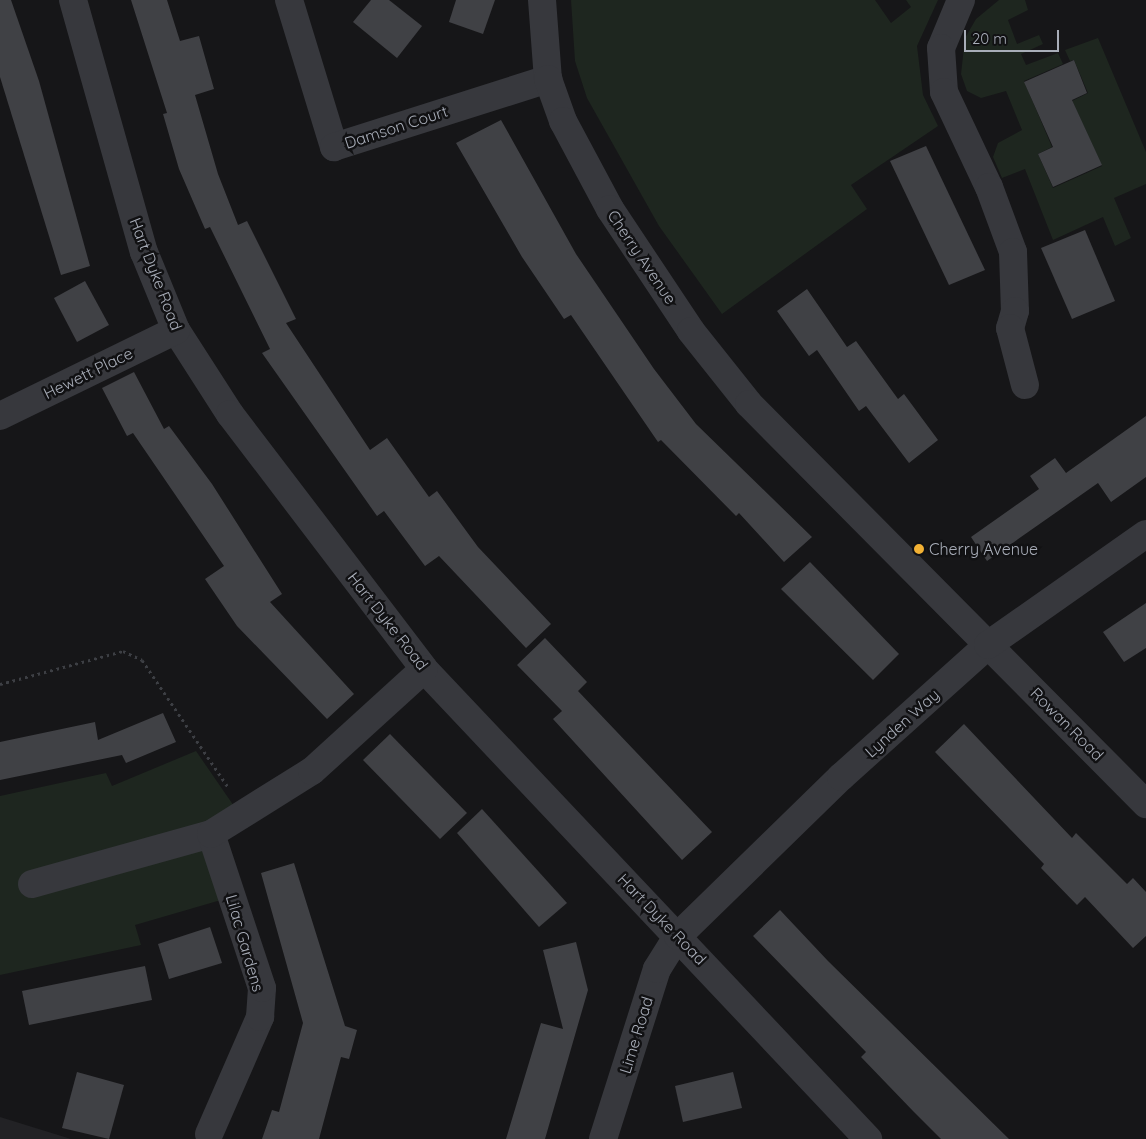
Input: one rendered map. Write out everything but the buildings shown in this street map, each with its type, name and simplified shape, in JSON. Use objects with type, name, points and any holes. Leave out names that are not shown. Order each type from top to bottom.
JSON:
[{"type":"street","name":"Hart Dyke Road","points":[[73,0],[124,188],[176,330],[230,414],[424,669],[868,1139]]},
{"type":"street","name":"Damson Court","points":[[289,0],[334,147],[548,79]]},
{"type":"street","name":"Cherry Avenue","points":[[542,0],[548,79],[577,150],[610,209],[691,332],[749,404],[988,645]]},
{"type":"street","points":[[961,0],[941,48],[944,92],[989,187],[1013,252],[1015,311],[1010,328],[1025,385]]},
{"type":"street","name":"Hewett Place","points":[[0,416],[176,330]]},
{"type":"street","name":"Lynden Way","points":[[678,936],[841,777],[988,645],[1146,534]]},
{"type":"street","name":"Rowan Road","points":[[988,645],[1146,804]]},
{"type":"street","points":[[32,884],[211,834],[312,771],[424,669]]},
{"type":"street","name":"Lilac Gardens","points":[[209,1134],[260,1017],[262,988],[211,834]]},
{"type":"street","name":"Lime Road","points":[[603,1139],[657,969],[678,936]]},
{"type":"path","points":[[0,684],[123,651],[142,660],[245,812]]},
{"type":"shaded area","points":[[571,0],[875,0],[891,23],[911,7],[906,0],[938,0],[917,46],[923,95],[938,126],[851,185],[867,209],[722,314],[659,226],[587,98],[575,61]]},
{"type":"shaded area","points":[[999,0],[1025,0],[1028,10],[1008,20],[1017,44],[1039,35],[1043,44],[1021,54],[1026,65],[1058,53],[1063,64],[1024,81],[1052,147],[1038,154],[1053,188],[1102,166],[1072,101],[1088,93],[1074,60],[1070,61],[1065,50],[1098,38],[1146,152],[1146,184],[1114,198],[1131,238],[1115,246],[1103,217],[1053,240],[1025,169],[1002,178],[993,157],[998,143],[1022,130],[1006,91],[981,98],[967,91],[961,74],[965,38],[976,19]]},
{"type":"shaded area","points":[[196,751],[236,809],[196,829],[221,900],[135,925],[141,945],[0,975],[0,796],[106,773],[112,786]]},
{"type":"shaded area","points":[[0,1117],[71,1139],[0,1139]]},
{"type":"place","name":"Cherry Avenue","points":[[919,549]]}]
